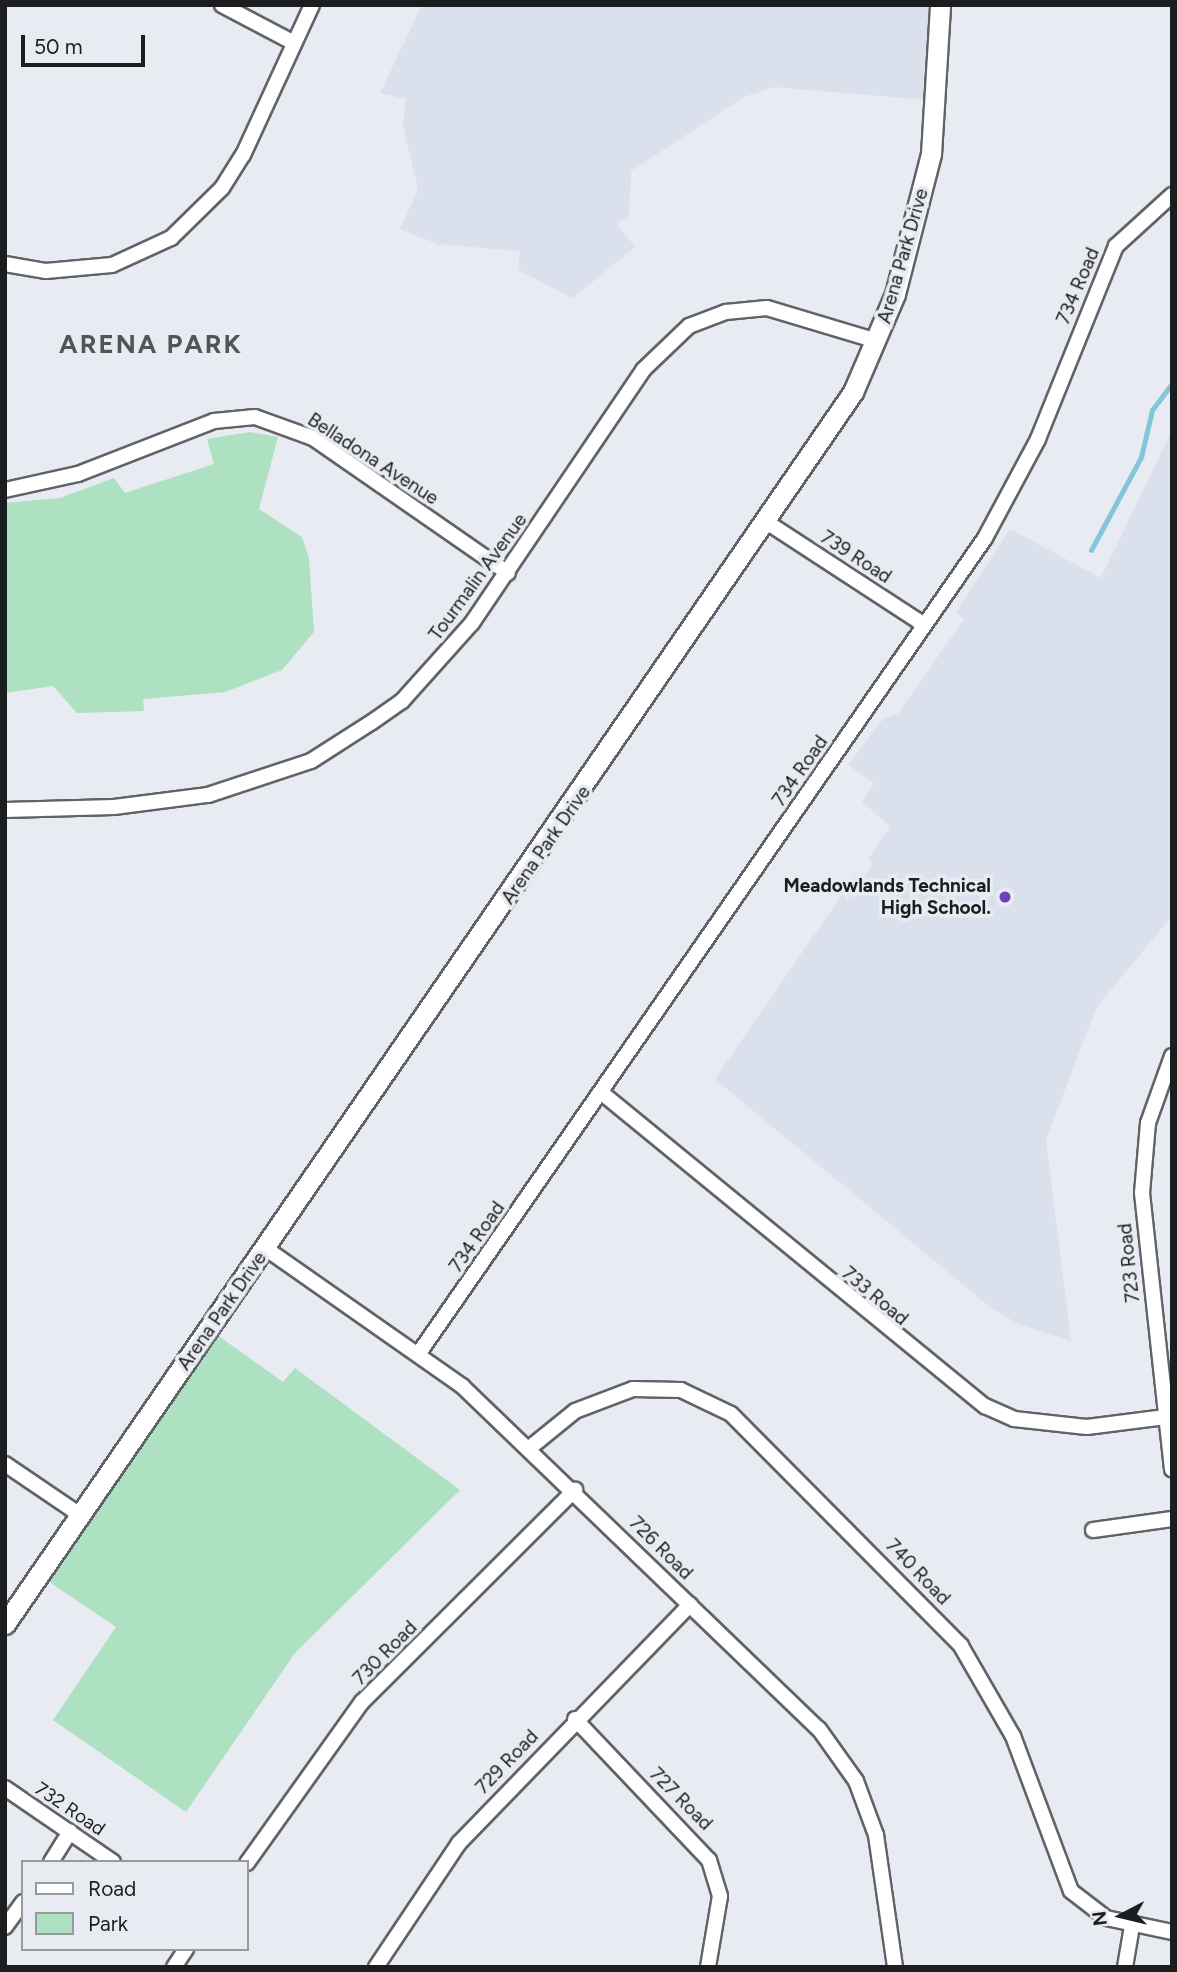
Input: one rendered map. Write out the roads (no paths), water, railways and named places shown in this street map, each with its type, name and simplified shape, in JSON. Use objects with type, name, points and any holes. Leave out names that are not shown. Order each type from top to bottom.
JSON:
[{"type":"street","points":[[222,5],[294,43]]},
{"type":"street","points":[[5,264],[46,271],[112,265],[171,238],[222,188],[243,155],[312,5]]},
{"type":"street","name":"Arena Park Drive","points":[[5,1624],[768,523],[853,392],[877,341],[907,254],[931,154],[940,5]]},
{"type":"street","name":"734 Road","points":[[419,1353],[602,1093],[1014,489],[1116,246],[1172,195]]},
{"type":"street","name":"Tourmalin Avenue","points":[[5,810],[174,802],[311,761],[402,701],[508,573],[643,370],[690,327],[726,312],[767,308],[877,341]]},
{"type":"street","name":"Belladona Avenue","points":[[5,490],[78,474],[214,421],[254,417],[313,438],[508,573]]},
{"type":"street","name":"739 Road","points":[[768,523],[923,624]]},
{"type":"street","name":"723 Road","points":[[1172,1056],[1148,1123],[1142,1192],[1172,1469]]},
{"type":"street","name":"733 Road","points":[[602,1093],[985,1406],[1014,1419],[1087,1427],[1165,1417]]},
{"type":"street","name":"726 Road","points":[[265,1248],[419,1353],[532,1446],[818,1729],[856,1781],[883,1866],[895,1967]]},
{"type":"street","name":"740 Road","points":[[532,1446],[575,1411],[633,1389],[681,1390],[731,1414],[961,1646],[1013,1736],[1062,1877],[1087,1908],[1132,1926],[1172,1932]]},
{"type":"street","points":[[5,1464],[80,1515]]},
{"type":"street","name":"730 Road","points":[[248,1862],[362,1702],[575,1490]]},
{"type":"street","points":[[1093,1530],[1172,1519]]},
{"type":"street","name":"729 Road","points":[[376,1967],[459,1843],[575,1719],[690,1605]]},
{"type":"street","name":"727 Road","points":[[575,1719],[709,1860],[720,1896],[708,1967]]},
{"type":"street","name":"732 Road","points":[[5,1788],[110,1860]]},
{"type":"street","points":[[52,1860],[70,1832]]},
{"type":"street","points":[[5,1927],[21,1905]]},
{"type":"street","points":[[1125,1967],[1132,1926]]},
{"type":"street","points":[[174,1967],[185,1951]]},
{"type":"waterway","points":[[1091,550],[1141,457],[1152,410],[1172,383]]},
{"type":"place","name":"Meadowlands Technical High School.","points":[[1005,897]]},
{"type":"district","name":"ARENA PARK","points":[[151,345]]}]
